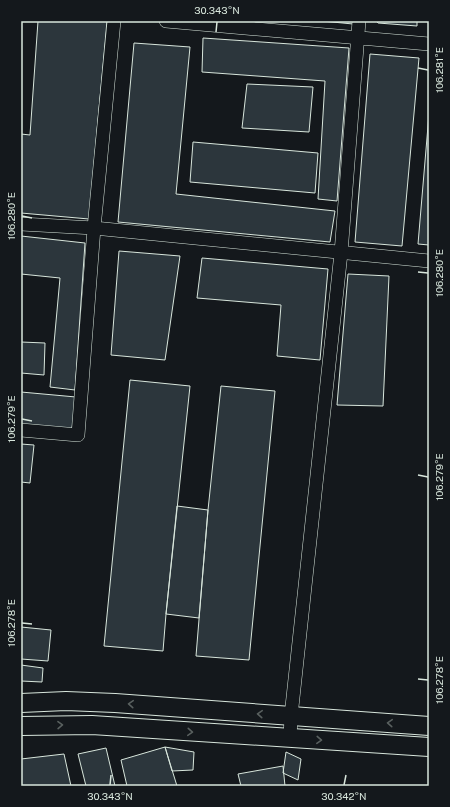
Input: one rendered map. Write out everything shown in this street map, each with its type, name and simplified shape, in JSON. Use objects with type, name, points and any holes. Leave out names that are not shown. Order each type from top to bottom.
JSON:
[{"type":"main road","points":[[21,704],[66,701],[115,703],[429,726]]},
{"type":"main road","points":[[21,726],[92,725],[429,747]]},
{"type":"street","points":[[21,430],[78,435],[94,228],[114,21]]},
{"type":"street","points":[[166,21],[357,39],[429,44]]},
{"type":"street","points":[[290,739],[291,716],[341,253],[359,21]]},
{"type":"street","points":[[21,224],[94,228],[429,261]]},
{"type":"building","points":[[38,21],[107,21],[89,219],[21,213],[21,134],[30,135]]},
{"type":"building","points":[[322,21],[353,21],[353,24]]},
{"type":"building","points":[[376,21],[417,21],[417,26],[378,23]]},
{"type":"building","points":[[203,38],[349,48],[337,201],[318,199],[325,81],[202,72]]},
{"type":"building","points":[[134,43],[190,47],[176,194],[335,211],[330,242],[118,222]]},
{"type":"building","points":[[370,54],[419,58],[402,246],[355,242]]},
{"type":"building","points":[[247,84],[313,87],[309,132],[242,128]]},
{"type":"building","points":[[429,114],[429,245],[418,244]]},
{"type":"building","points":[[193,142],[318,153],[315,193],[190,182]]},
{"type":"building","points":[[21,236],[85,243],[75,390],[50,387],[60,278],[21,274]]},
{"type":"building","points":[[119,251],[180,256],[165,360],[111,355]]},
{"type":"building","points":[[202,258],[328,269],[320,360],[277,356],[281,305],[197,298]]},
{"type":"building","points":[[348,274],[389,276],[383,406],[337,405]]},
{"type":"building","points":[[21,342],[45,343],[44,375],[21,373]]},
{"type":"building","points":[[130,380],[190,386],[163,651],[104,646]]},
{"type":"building","points":[[221,386],[275,391],[249,660],[196,656],[208,510]]},
{"type":"building","points":[[21,392],[76,397],[72,429],[21,424]]},
{"type":"building","points":[[21,444],[34,445],[30,483],[21,482]]},
{"type":"building","points":[[177,506],[208,510],[199,618],[166,614]]},
{"type":"building","points":[[21,627],[51,630],[48,661],[21,659]]},
{"type":"building","points":[[21,665],[43,668],[42,682],[21,681]]},
{"type":"building","points":[[165,747],[177,786],[127,786],[121,760]]},
{"type":"building","points":[[165,747],[194,752],[193,770],[172,771]]},
{"type":"building","points":[[106,748],[115,786],[86,786],[78,754]]},
{"type":"building","points":[[286,752],[301,759],[298,780],[283,773]]},
{"type":"building","points":[[64,754],[71,786],[21,786],[21,759]]},
{"type":"building","points":[[283,766],[285,786],[241,786],[238,774]]}]
